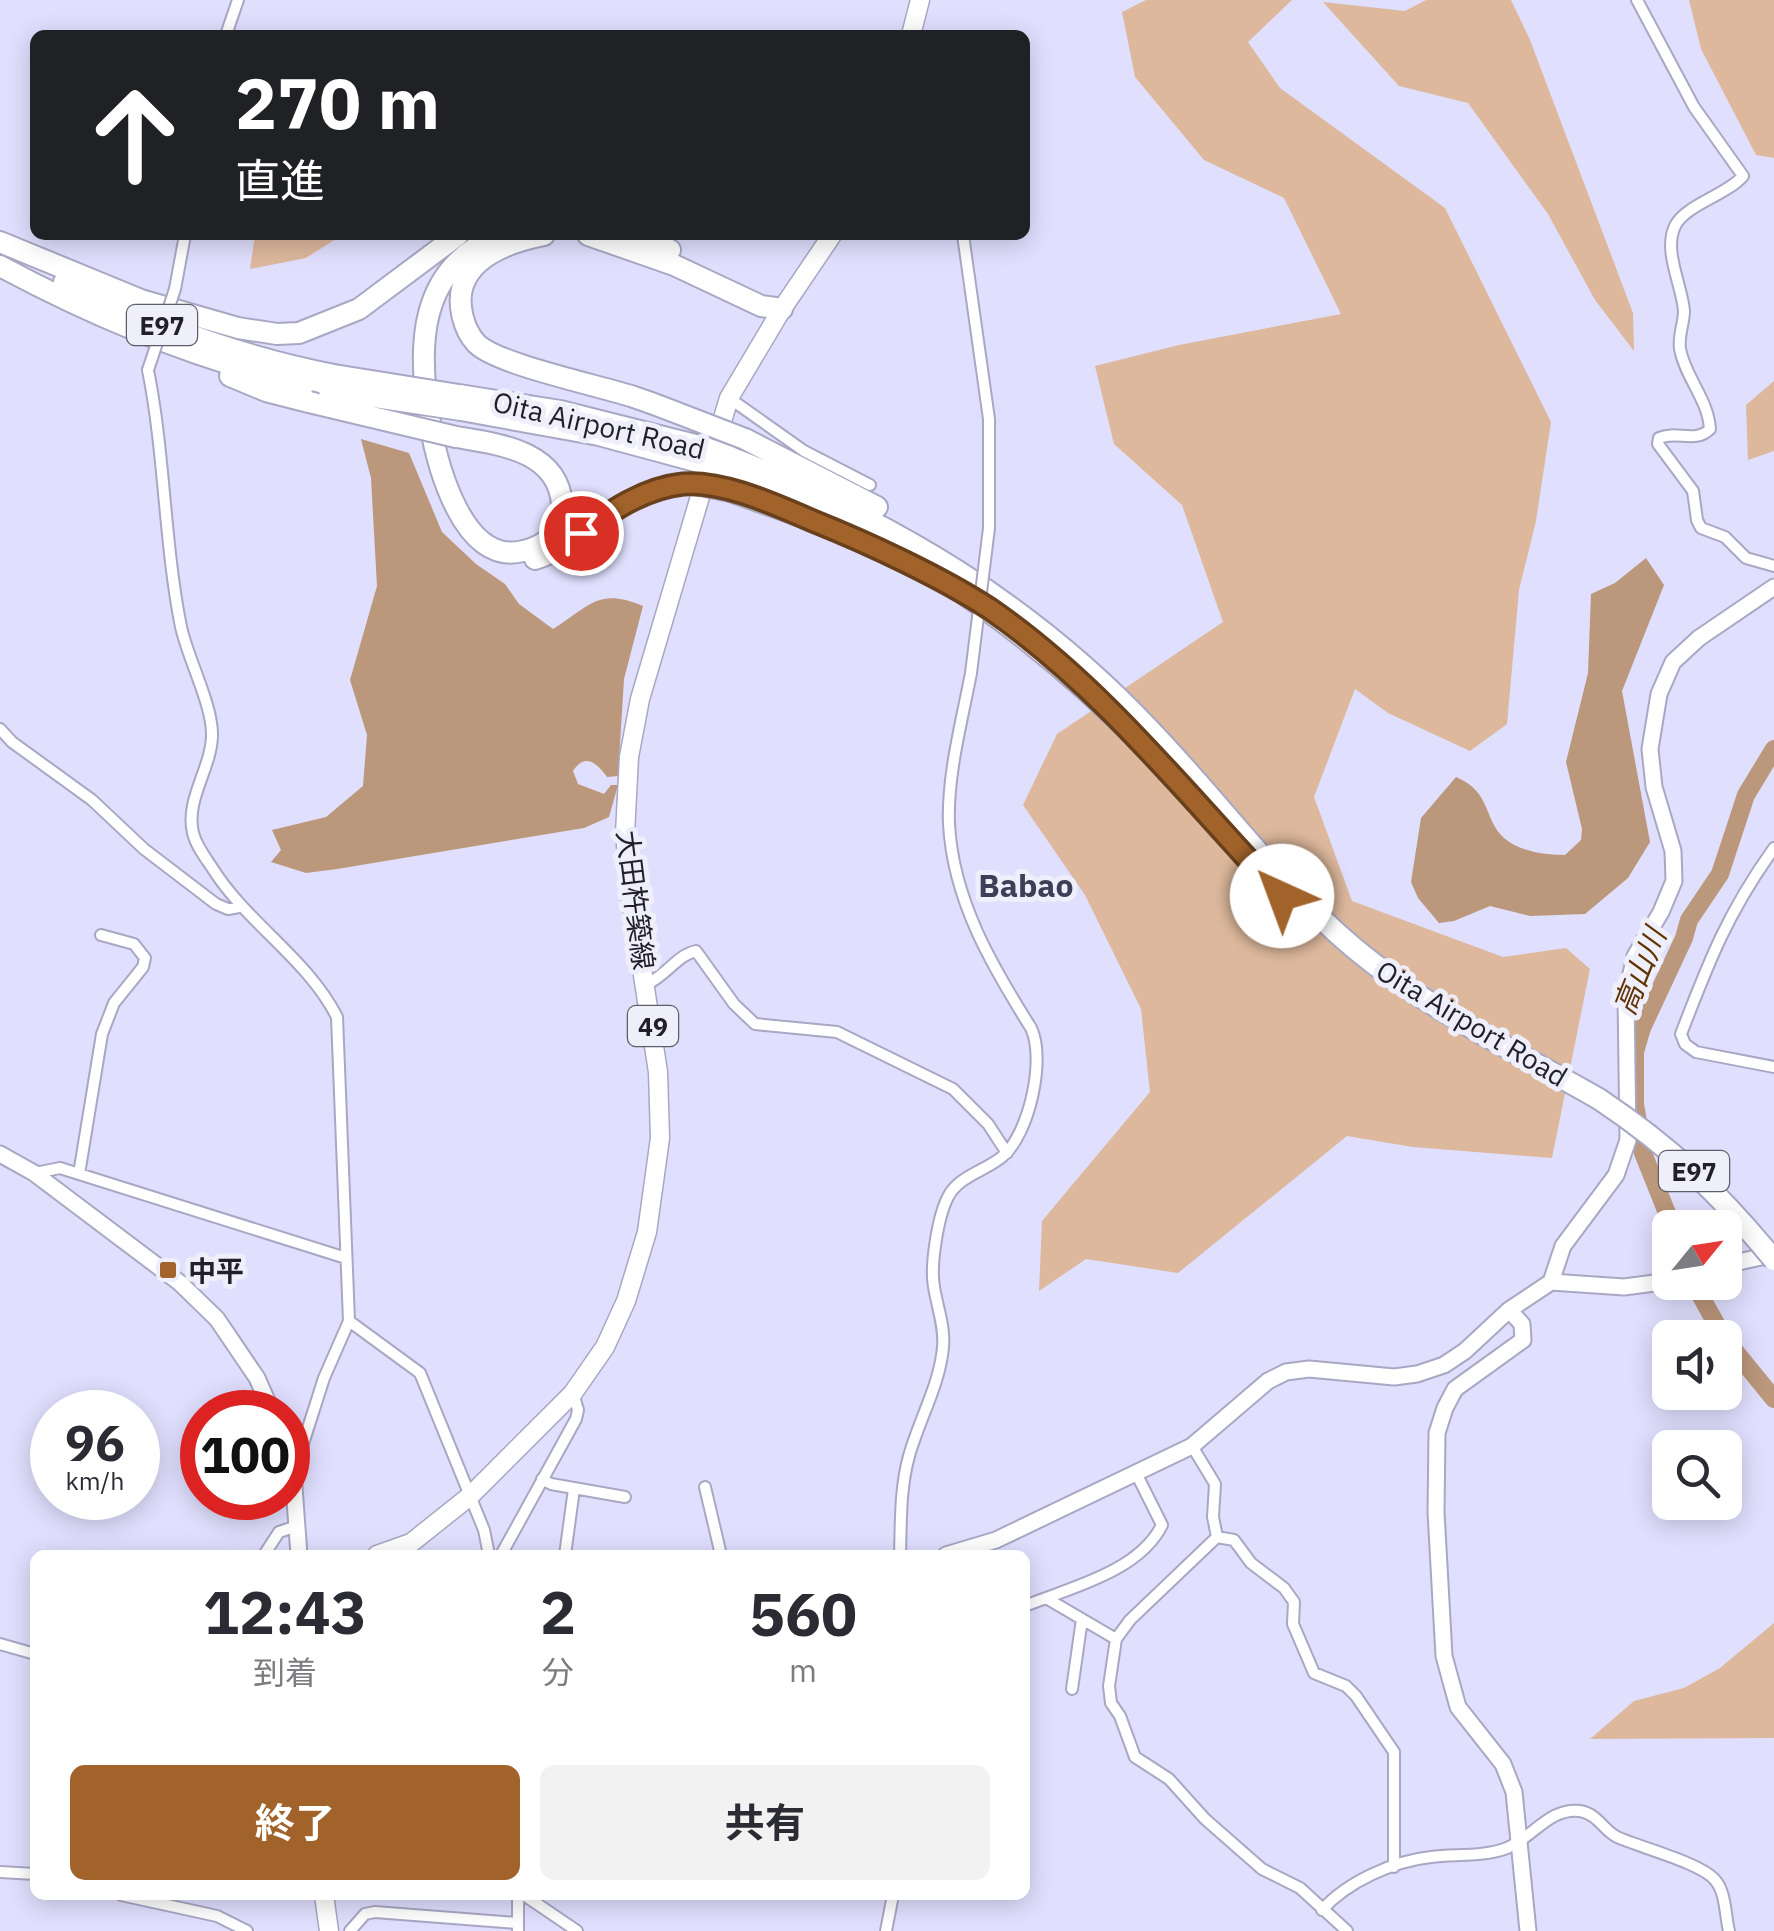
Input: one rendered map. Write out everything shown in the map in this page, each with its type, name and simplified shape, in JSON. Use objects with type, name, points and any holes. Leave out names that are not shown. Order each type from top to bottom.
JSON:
[{"type":"highway","points":[[0,245],[141,300],[209,321],[277,334],[299,333],[359,309],[451,240]]},
{"type":"highway","points":[[474,240],[442,263],[430,285],[414,335],[414,378],[428,452],[450,513],[466,539],[486,556],[509,564],[528,562],[552,554],[641,495],[729,473]]},
{"type":"highway","points":[[26,280],[133,340],[266,391],[309,402],[431,431],[456,437],[527,454],[546,468],[561,493],[563,514],[548,540],[514,554],[490,547],[461,516],[436,460],[431,431],[422,377],[424,332],[442,281],[474,248],[490,240]]},
{"type":"highway","points":[[520,240],[490,254],[472,269],[463,285],[460,306],[476,344],[508,361],[634,398],[745,439],[843,488],[972,568],[1102,682]]},
{"type":"highway","points":[[602,240],[674,266],[762,306],[782,308]]},
{"type":"highway","points":[[646,240],[766,293],[782,308]]},
{"type":"highway","name":"Oita Airport Road","points":[[0,245],[111,304],[159,324],[331,382]]},
{"type":"highway","name":"Oita Airport Road","points":[[0,266],[151,338],[236,366],[460,402],[560,410],[701,454],[729,473],[988,608],[1056,662],[1114,716],[1282,896],[1355,963],[1438,1018],[1599,1099]]},
{"type":"highway","name":"Oita Airport Road","points":[[729,473],[822,494],[906,538],[1022,615],[1102,682],[1153,732],[1298,895],[1351,945],[1412,990],[1645,1129],[1716,1192],[1774,1257]]},
{"type":"main road","name":"大田杵築線","points":[[391,1550],[411,1543],[470,1496],[573,1393],[605,1347],[619,1316],[647,1232],[660,1138],[658,1072],[625,834],[629,757],[640,699],[728,398],[829,240]]},
{"type":"main road","points":[[325,1900],[328,1931]]},
{"type":"street","points":[[228,30],[238,0]]},
{"type":"street","points":[[1636,0],[1694,107],[1744,176],[1675,226],[1672,243],[1684,316],[1680,351],[1704,402],[1710,429],[1691,438],[1666,435],[1659,438],[1658,444],[1693,491],[1701,528],[1725,537],[1746,558],[1774,566]]},
{"type":"street","points":[[184,240],[175,289],[148,370],[181,629],[211,718],[212,737],[196,795],[193,834],[239,907],[314,980],[337,1017],[348,1322],[310,1421]]},
{"type":"street","points":[[900,1550],[903,1482],[944,1346],[933,1281],[947,1198],[955,1186],[1006,1153],[1018,1137],[1031,1100],[1037,1061],[1036,1039],[984,951],[952,848],[951,792],[989,528],[989,419],[964,240]]},
{"type":"street","points":[[728,398],[804,451],[870,485]]},
{"type":"street","points":[[1552,1282],[1562,1246],[1616,1175],[1628,1140],[1626,996],[1635,956],[1674,881],[1673,851],[1654,786],[1650,749],[1659,694],[1674,662],[1699,638],[1774,587]]},
{"type":"street","points":[[0,728],[12,742],[92,800],[144,849],[216,904],[239,907]]},
{"type":"street","points":[[1774,848],[1724,925],[1681,1034],[1685,1044],[1696,1052],[1774,1067]]},
{"type":"street","points":[[79,1174],[102,1034],[114,1003],[144,966],[145,958],[134,944],[101,935]]},
{"type":"street","points":[[647,984],[696,950],[734,1004],[756,1024],[837,1032],[953,1090],[988,1124],[1006,1153]]},
{"type":"street","points":[[0,1154],[34,1174],[180,1283],[216,1319],[263,1390]]},
{"type":"street","points":[[34,1174],[60,1168],[346,1258]]},
{"type":"street","points":[[1742,1262],[1774,1257]]},
{"type":"street","points":[[973,1550],[1192,1446],[1268,1381],[1286,1372],[1309,1369],[1394,1376],[1417,1374],[1444,1365],[1465,1351],[1509,1310],[1552,1282],[1624,1288],[1652,1284]]},
{"type":"street","points":[[1509,1310],[1522,1324],[1523,1340],[1455,1389],[1445,1408],[1437,1434],[1436,1512],[1444,1656],[1458,1706],[1502,1764],[1514,1792],[1528,1931]]},
{"type":"street","points":[[348,1322],[420,1373],[487,1550]]},
{"type":"street","points":[[504,1550],[576,1420],[578,1410],[573,1393]]},
{"type":"street","points":[[1192,1446],[1215,1484],[1217,1537]]},
{"type":"street","points":[[1030,1604],[1104,1574],[1134,1556],[1157,1535],[1162,1526],[1136,1474]]},
{"type":"street","points":[[542,1479],[625,1497]]},
{"type":"street","points":[[705,1487],[720,1550]]},
{"type":"street","points":[[566,1550],[574,1489]]},
{"type":"street","points":[[297,1520],[299,1550]]},
{"type":"street","points":[[267,1550],[280,1532],[297,1526]]},
{"type":"street","points":[[1217,1537],[1130,1620],[1116,1639],[1109,1686],[1111,1703],[1136,1757],[1168,1779],[1262,1869],[1300,1888],[1347,1931]]},
{"type":"street","points":[[1217,1537],[1234,1540],[1252,1564],[1284,1588],[1294,1602],[1293,1624],[1314,1673],[1346,1686],[1394,1752],[1394,1867]]},
{"type":"street","points":[[1046,1598],[1116,1639]]},
{"type":"street","points":[[1072,1689],[1082,1619]]},
{"type":"street","points":[[0,1644],[30,1653]]},
{"type":"street","points":[[1322,1910],[1346,1888],[1394,1867],[1424,1857],[1502,1850],[1564,1811],[1584,1811],[1599,1819],[1613,1836],[1711,1875],[1722,1891],[1728,1931]]},
{"type":"street","points":[[0,1872],[30,1874]]},
{"type":"street","points":[[144,1900],[217,1916],[247,1931]]},
{"type":"street","points":[[350,1931],[365,1914],[374,1912],[518,1927],[521,1900]]},
{"type":"street","points":[[529,1900],[577,1931]]},
{"type":"street","points":[[886,1931],[892,1900]]},
{"type":"shaded area","points":[[1146,0],[1292,0],[1248,42],[1280,88],[1445,208],[1551,422],[1536,521],[1519,590],[1507,724],[1470,751],[1388,713],[1355,689],[1314,797],[1352,901],[1503,957],[1566,948],[1590,969],[1552,1158],[1413,1147],[1347,1136],[1178,1273],[1086,1259],[1039,1291],[1042,1221],[1150,1092],[1141,1009],[1085,895],[1023,805],[1057,734],[1223,622],[1182,505],[1114,444],[1095,366],[1179,345],[1341,314],[1284,198],[1204,160],[1135,77],[1122,12]]},
{"type":"shaded area","points":[[1426,0],[1511,0],[1530,40],[1633,313],[1634,351],[1595,300],[1548,214],[1468,103],[1399,86],[1323,2],[1405,11]]},
{"type":"shaded area","points":[[1689,0],[1774,0],[1774,158],[1756,155],[1701,49]]},
{"type":"shaded area","points":[[254,240],[334,240],[306,258],[250,269]]},
{"type":"shaded area","points":[[1774,381],[1774,451],[1748,460],[1746,405]]},
{"type":"shaded area","points":[[361,439],[409,453],[442,532],[476,564],[505,584],[519,604],[553,629],[605,599],[643,606],[624,679],[618,776],[607,777],[587,761],[573,771],[578,784],[604,794],[611,785],[618,785],[609,817],[584,828],[337,869],[306,873],[271,862],[281,850],[272,830],[326,817],[363,786],[367,735],[350,680],[377,586],[371,478]]},
{"type":"shaded area","points":[[1646,558],[1664,585],[1622,691],[1650,842],[1628,878],[1585,914],[1530,916],[1490,906],[1439,923],[1418,898],[1411,882],[1421,818],[1456,777],[1476,790],[1497,831],[1518,847],[1565,855],[1581,840],[1582,829],[1566,762],[1588,673],[1591,594],[1615,583]]},
{"type":"shaded area","points":[[1774,1623],[1774,1738],[1590,1739],[1634,1701],[1684,1688],[1720,1668]]},
{"type":"waterway","name":"高山川","points":[[1666,1210],[1643,1153],[1635,1104],[1635,1052],[1689,920],[1720,874],[1746,795],[1774,749]]},
{"type":"waterway","name":"高山川","points":[[1703,1300],[1714,1320]]},
{"type":"waterway","name":"高山川","points":[[1742,1360],[1774,1399]]},
{"type":"place","name":"中平","points":[[168,1270]]},
{"type":"district","name":"Babao","points":[[1026,885]]},
{"type":"route","points":[[581,533],[641,495],[678,484],[696,484],[730,491],[800,515],[914,568],[988,608],[1056,662],[1148,750],[1282,896]]}]
